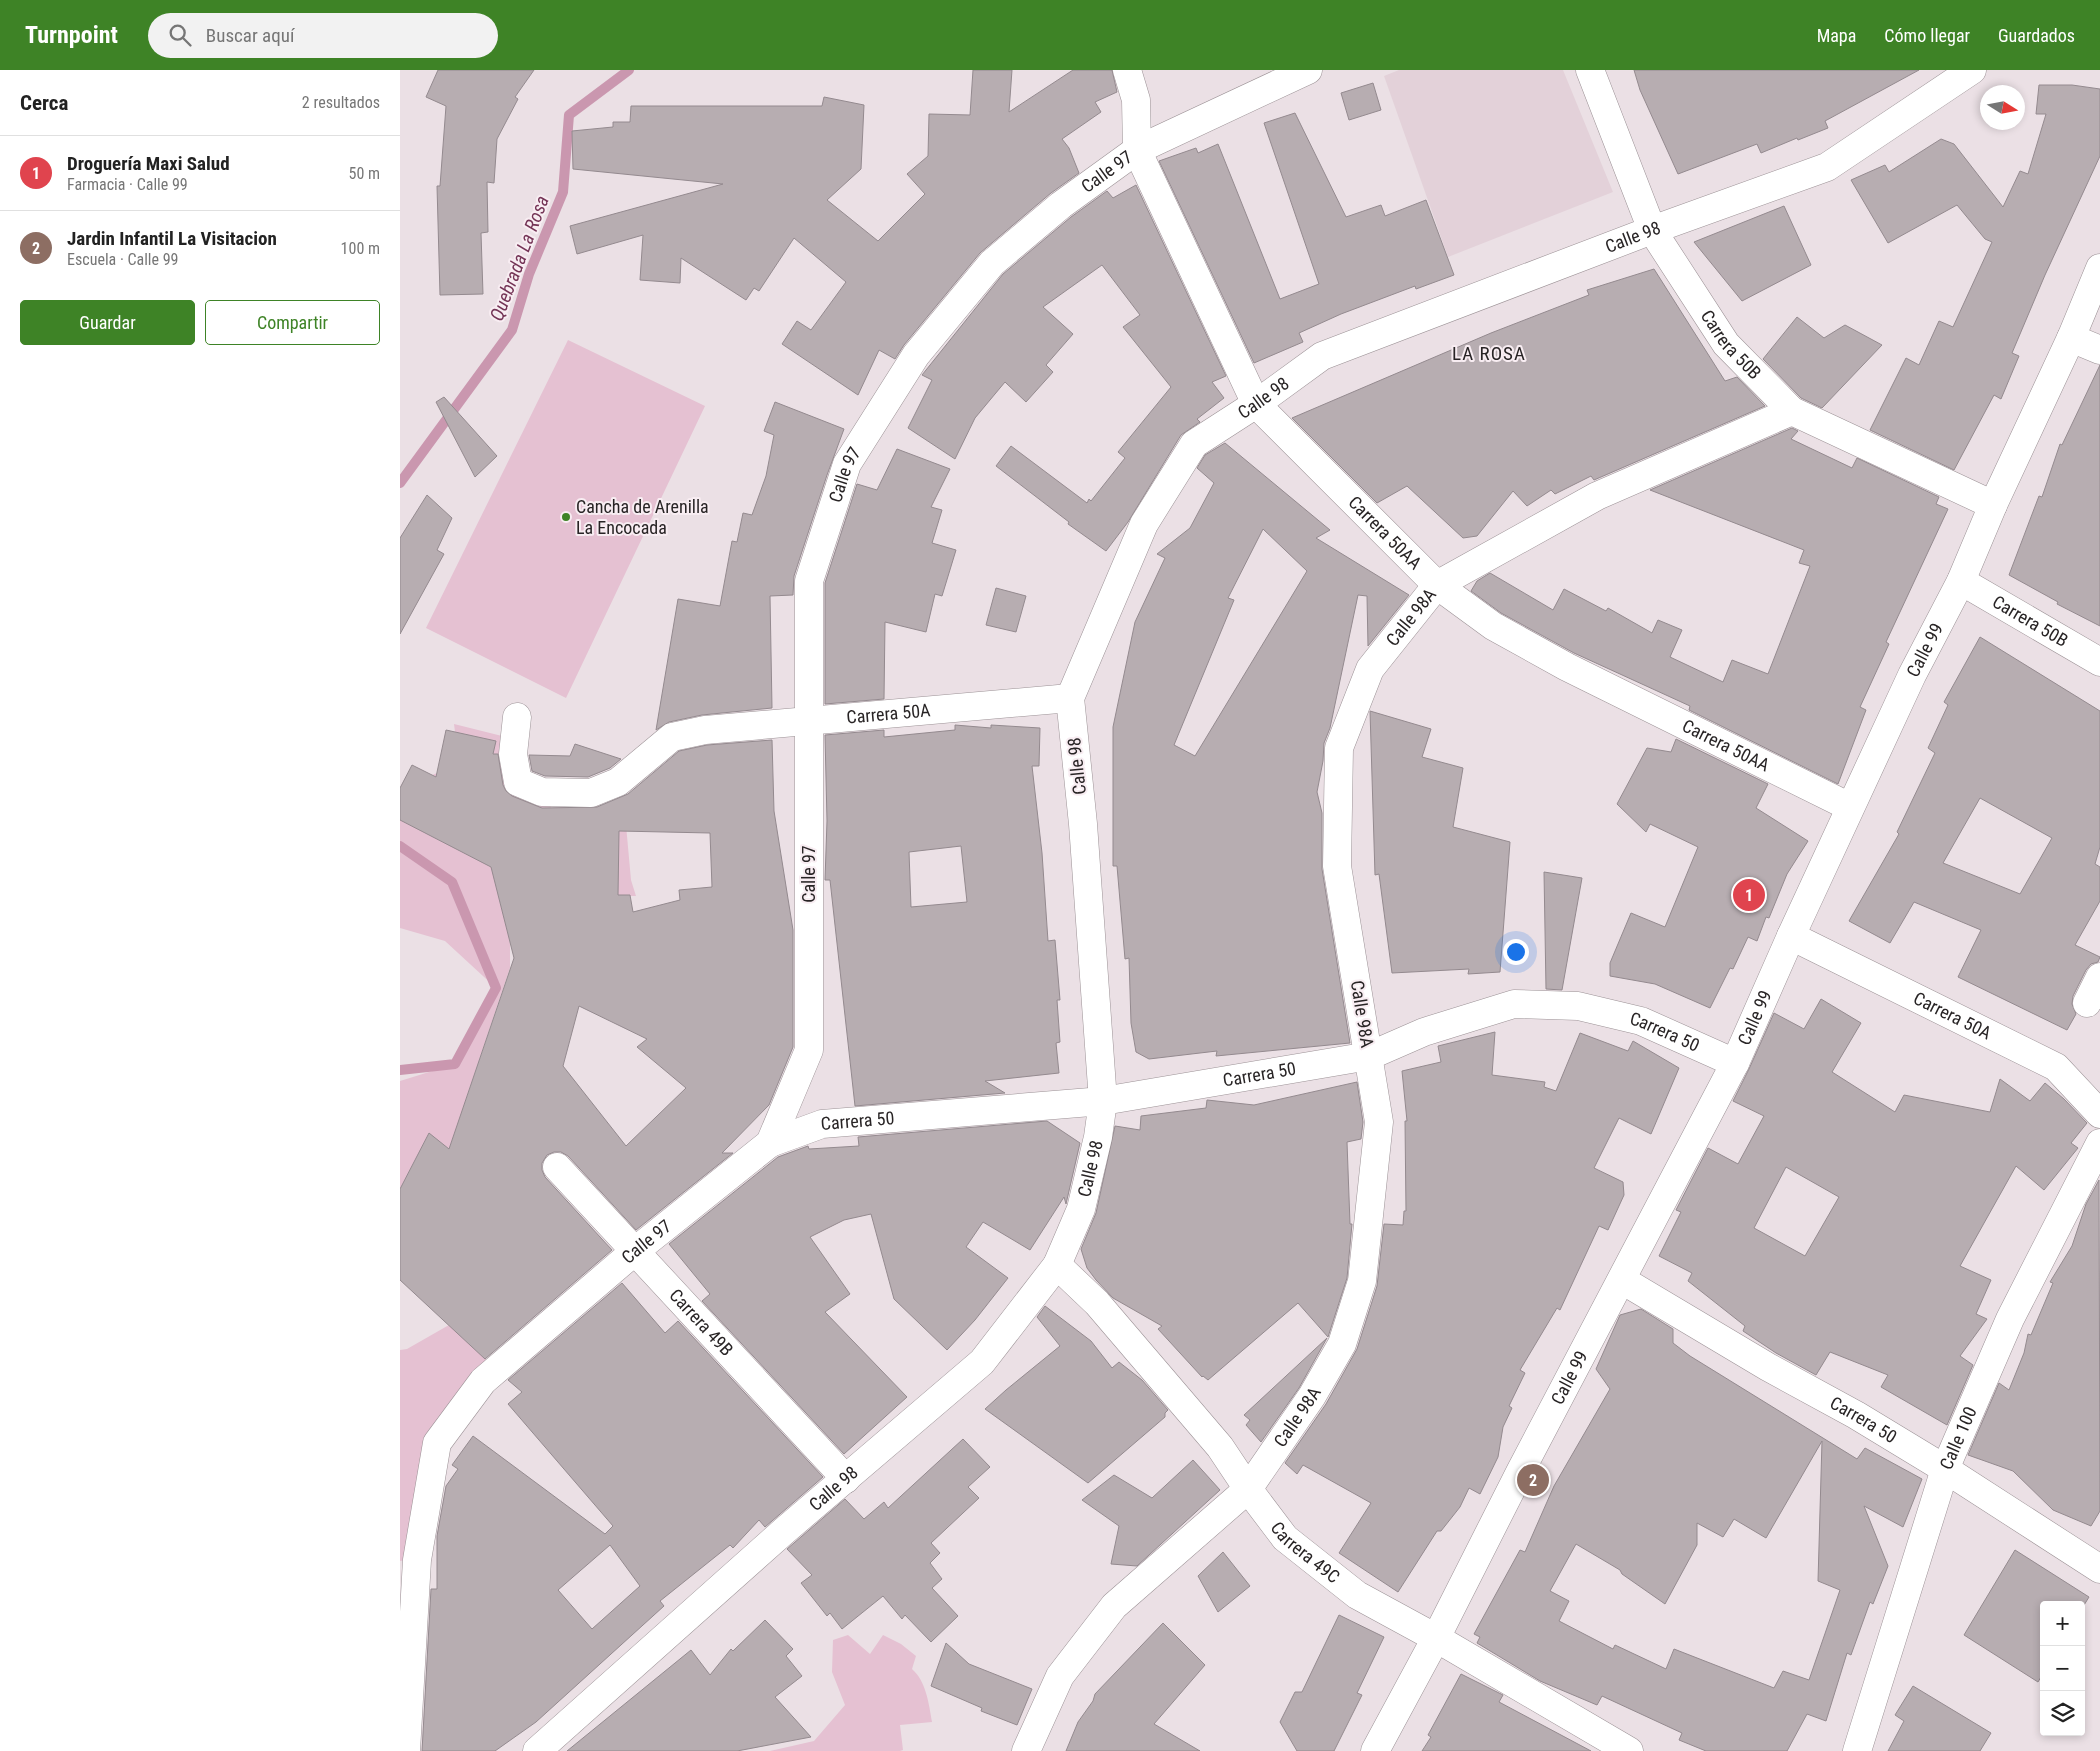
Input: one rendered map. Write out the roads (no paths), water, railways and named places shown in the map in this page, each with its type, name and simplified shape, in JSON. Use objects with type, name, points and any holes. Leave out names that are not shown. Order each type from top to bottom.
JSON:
[{"type":"street","name":"Carrera 50AA","points":[[1127,70],[1136,100],[1137,150],[1256,404],[1437,585],[1493,626],[1567,667],[1850,807]]},
{"type":"street","name":"Calle 97","points":[[406,1751],[417,1560],[437,1443],[483,1381],[635,1251],[770,1142],[809,1050],[809,581],[847,464],[916,355],[992,263],[1061,205],[1137,150],[1308,70]]},
{"type":"street","name":"Carrera 50B","points":[[1590,70],[1652,230],[1726,344],[1792,411],[1993,505]]},
{"type":"street","name":"Calle 98","points":[[537,1751],[777,1538],[982,1362],[1057,1265],[1080,1209],[1098,1137],[1103,1101],[1083,824],[1070,698],[1144,524],[1194,444],[1256,404],[1322,356],[1652,230],[1827,167],[1972,70]]},
{"type":"street","name":"Calle 99","points":[[1375,1751],[1436,1638],[1520,1472],[1735,1063],[1790,936],[1850,807],[1912,675],[1961,581],[1993,505],[2071,338],[2100,268]]},
{"type":"street","points":[[2071,338],[2100,350]]},
{"type":"street","name":"Calle 98A","points":[[1026,1751],[1060,1676],[1114,1606],[1248,1490],[1312,1396],[1342,1344],[1362,1281],[1379,1122],[1337,866],[1339,748],[1370,669],[1437,585],[1597,496],[1792,411]]},
{"type":"street","name":"Carrera 50B","points":[[1961,581],[2100,662]]},
{"type":"street","name":"Carrera 50A","points":[[517,717],[513,754],[518,782],[542,792],[590,793],[618,782],[672,737],[705,730],[1070,698]]},
{"type":"street","name":"Carrera 50A","points":[[1790,936],[2056,1067],[2100,1114]]},
{"type":"street","points":[[2088,1003],[2100,977]]},
{"type":"street","name":"Carrera 50","points":[[770,1142],[822,1124],[1103,1101],[1369,1056],[1424,1032],[1514,1004],[1578,1006],[1641,1021],[1735,1063]]},
{"type":"street","name":"Calle 100","points":[[1857,1751],[1945,1469],[2010,1319],[2100,1142]]},
{"type":"street","name":"Carrera 49B","points":[[557,1167],[846,1479]]},
{"type":"street","name":"Carrera 49C","points":[[1057,1265],[1097,1303],[1220,1447],[1248,1490],[1285,1538],[1357,1594],[1629,1751]]},
{"type":"street","name":"Carrera 50","points":[[1622,1280],[1768,1367],[1856,1415],[1945,1469],[2100,1570]]},
{"type":"waterway","name":"Quebrada La Rosa","points":[[400,483],[512,330],[529,274],[563,192],[569,115],[629,70]]},
{"type":"waterway","name":"Quebrada La Rosa","points":[[400,846],[452,882],[496,988],[455,1064],[400,1070]]},
{"type":"place","name":"Cancha de Arenilla La Encocada","points":[[566,517]]},
{"type":"place","name":"Droguería Maxi Salud","points":[[1749,895]]},
{"type":"place","name":"Jardin Infantil La Visitacion","points":[[1533,1480]]},
{"type":"district","name":"LA ROSA","points":[[1489,353]]}]
